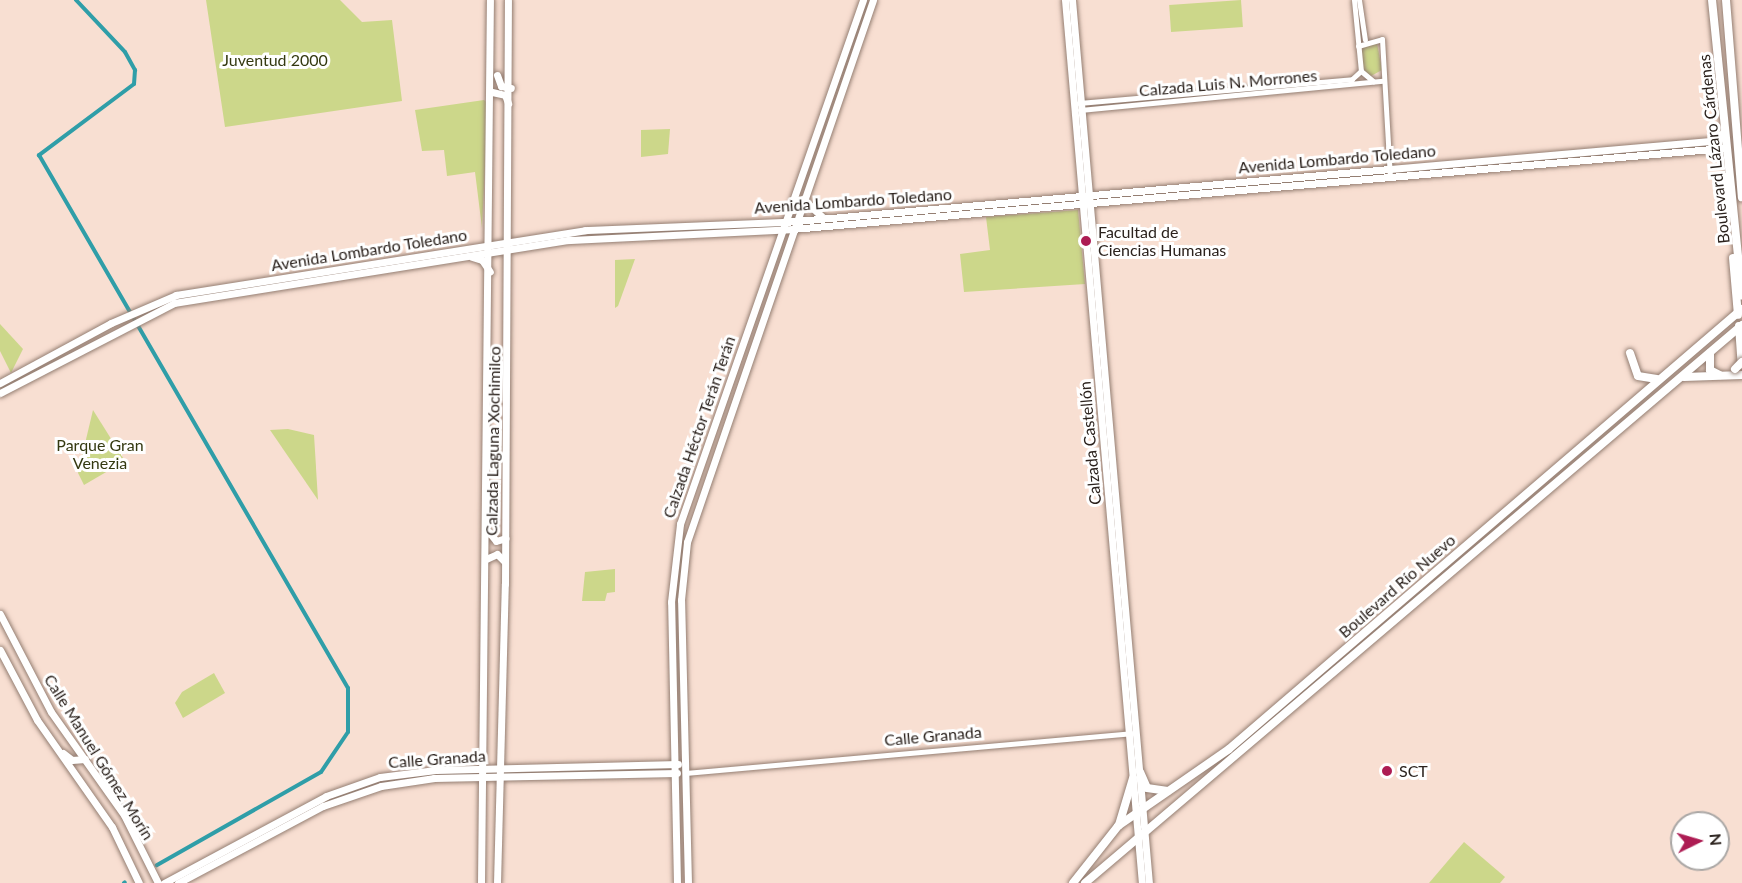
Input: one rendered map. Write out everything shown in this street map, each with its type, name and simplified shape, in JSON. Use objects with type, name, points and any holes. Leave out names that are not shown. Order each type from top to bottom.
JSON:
[{"type":"highway","name":"Boulevard Lázaro Cárdenas","points":[[1712,0],[1724,144],[1737,191],[1742,197]]},
{"type":"highway","name":"Boulevard Lázaro Cárdenas","points":[[1726,0],[1737,135],[1742,295]]},
{"type":"highway","points":[[1737,135],[1742,164]]},
{"type":"highway","points":[[1710,353],[1714,374],[1740,365],[1740,311],[1724,144]]},
{"type":"highway","name":"Boulevard Río Nuevo","points":[[1073,883],[1118,826],[1172,789],[1328,663],[1658,378],[1740,311]]},
{"type":"highway","name":"Boulevard Río Nuevo","points":[[1085,883],[1141,832],[1320,687],[1740,326]]},
{"type":"highway","points":[[1630,353],[1638,376],[1658,378]]},
{"type":"highway","points":[[1680,378],[1742,375]]},
{"type":"highway","points":[[1320,687],[1317,679],[1328,663]]},
{"type":"highway","points":[[1118,826],[1136,775],[1152,791],[1172,789]]},
{"type":"main road","name":"Calzada Laguna Xochimilco","points":[[481,883],[491,275],[493,30],[490,0]]},
{"type":"main road","name":"Calzada Laguna Xochimilco","points":[[497,883],[502,777],[506,538],[511,88],[508,0]]},
{"type":"main road","name":"Calzada Héctor Terán Terán","points":[[677,883],[675,549],[774,252],[863,0]]},
{"type":"main road","name":"Calzada Héctor Terán Terán","points":[[688,883],[681,600],[687,542],[793,225],[873,0]]},
{"type":"main road","name":"Calzada Castellón","points":[[1065,0],[1078,106]]},
{"type":"main road","name":"Calzada Castellón","points":[[1072,0],[1078,106],[1139,811],[1149,883]]},
{"type":"main road","points":[[850,64],[847,58],[858,13]]},
{"type":"main road","points":[[493,30],[497,81],[511,88]]},
{"type":"main road","points":[[492,92],[508,99],[509,153]]},
{"type":"main road","name":"Avenida Lombardo Toledano","points":[[1482,164],[1719,140],[1724,129]]},
{"type":"main road","name":"Avenida Lombardo Toledano","points":[[0,393],[132,316],[181,301],[491,253],[533,238],[615,229],[793,225],[932,217],[1009,210],[1086,199],[1724,144]]},
{"type":"main road","points":[[803,199],[814,214],[827,218]]},
{"type":"main road","name":"Avenida Lombardo Toledano","points":[[793,225],[827,218],[999,203],[1086,199]]},
{"type":"main road","points":[[1009,210],[1029,201]]},
{"type":"main road","points":[[976,213],[999,203]]},
{"type":"main road","points":[[932,217],[953,207]]},
{"type":"main road","points":[[508,222],[516,234],[533,238]]},
{"type":"main road","name":"Avenida Lombardo Toledano","points":[[0,384],[132,316],[183,293],[491,244],[508,246],[757,230],[784,225]]},
{"type":"main road","points":[[611,239],[615,229]]},
{"type":"main road","points":[[757,230],[770,236],[774,252]]},
{"type":"main road","points":[[470,256],[482,260],[491,275]]},
{"type":"main road","points":[[329,278],[348,267]]},
{"type":"main road","points":[[295,283],[311,273]]},
{"type":"main road","points":[[1482,548],[1479,540],[1498,516]]},
{"type":"main road","points":[[487,527],[496,541],[506,538]]},
{"type":"main road","points":[[486,559],[497,554],[505,562]]},
{"type":"main road","name":"Calle Manuel Gómez Morín","points":[[0,614],[51,712],[124,815],[158,883]]},
{"type":"main road","points":[[0,628],[9,632]]},
{"type":"main road","name":"Calle Manuel Gómez Morín","points":[[0,650],[49,738],[106,818],[139,883]]},
{"type":"main road","points":[[49,738],[70,759],[85,759]]},
{"type":"main road","name":"Calle Granada","points":[[164,883],[346,788],[406,773],[484,768],[685,764]]},
{"type":"main road","name":"Calle Granada","points":[[178,883],[362,790],[416,780],[685,773]]},
{"type":"main road","name":"Calzada Castellón","points":[[1141,832],[1142,883]]},
{"type":"street","points":[[1354,0],[1360,71],[1381,81]]},
{"type":"street","points":[[1359,0],[1365,40]]},
{"type":"street","points":[[1358,46],[1365,40],[1382,39],[1381,81],[1390,172]]},
{"type":"street","name":"Calzada Luis N. Morrones","points":[[1305,86],[1354,78],[1360,71]]},
{"type":"street","name":"Calzada Luis N. Morrones","points":[[1078,106],[1381,81]]},
{"type":"street","name":"Calle Granada","points":[[685,773],[702,768],[1133,733]]},
{"type":"street","name":"Calle Granada","points":[[685,764],[702,768]]},
{"type":"green space","name":"Juventud 2000","points":[[206,0],[340,0],[362,22],[392,20],[402,101],[225,127]]},
{"type":"green space","points":[[1241,0],[1243,27],[1171,32],[1169,5]]},
{"type":"green space","points":[[1377,43],[1382,70],[1371,76],[1364,73],[1360,47]]},
{"type":"green space","points":[[484,100],[488,104],[482,228],[475,172],[447,176],[444,150],[422,151],[415,110]]},
{"type":"green space","points":[[670,129],[668,154],[641,157],[641,130]]},
{"type":"green space","points":[[1078,210],[1085,284],[964,292],[960,254],[990,250],[986,217]]},
{"type":"green space","points":[[635,259],[618,306],[615,308],[615,260]]},
{"type":"green space","points":[[0,324],[23,349],[11,373],[0,351]]},
{"type":"green space","name":"Parque Gran Venezia","points":[[93,410],[125,461],[84,485],[78,473]]},
{"type":"green space","points":[[288,429],[314,435],[318,500],[270,430]]},
{"type":"green space","points":[[615,569],[615,592],[607,593],[605,601],[582,601],[585,572]]},
{"type":"green space","points":[[214,673],[225,693],[183,718],[175,703],[182,692]]},
{"type":"green space","points":[[1464,842],[1505,877],[1500,883],[1429,883]]},
{"type":"waterway","points":[[76,0],[125,52],[135,70],[134,84],[39,155],[348,688],[348,732],[321,772],[157,865]]},
{"type":"place","name":"Facultad de Ciencias Humanas","points":[[1086,241]]},
{"type":"place","name":"SCT","points":[[1387,771]]}]
